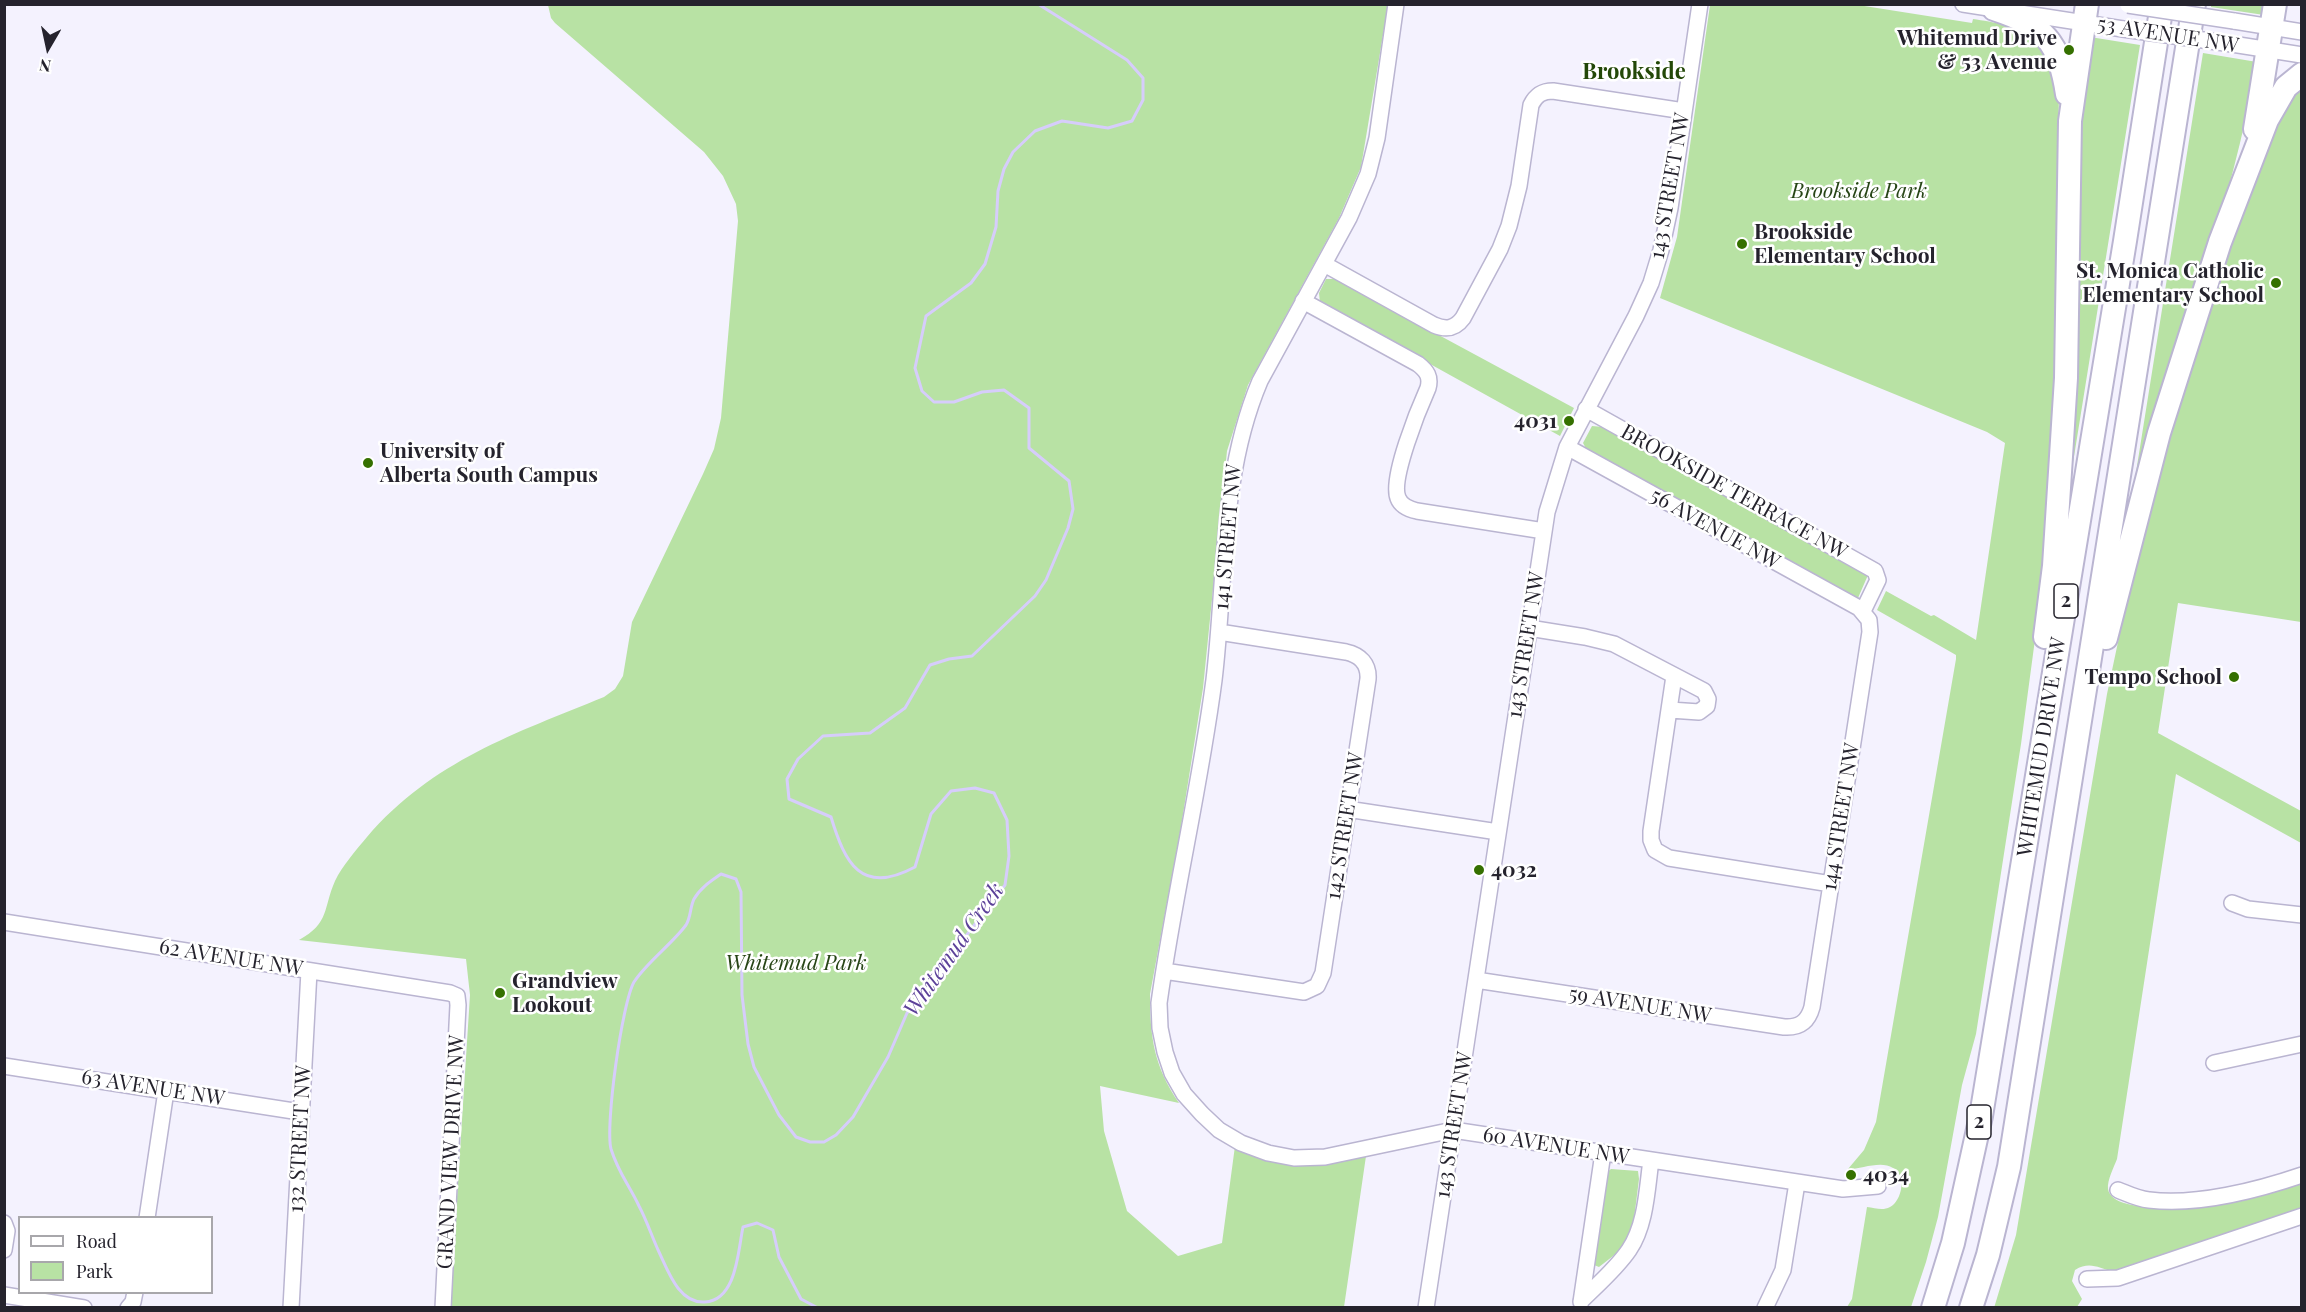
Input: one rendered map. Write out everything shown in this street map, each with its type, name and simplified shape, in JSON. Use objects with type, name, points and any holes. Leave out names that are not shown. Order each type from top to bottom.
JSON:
[{"type":"highway","name":"WHITEMUD DRIVE NW","points":[[1934,1308],[1953,1243],[1967,1182],[2011,933],[2162,4]]},
{"type":"highway","name":"WHITEMUD DRIVE NW","points":[[1971,1308],[1988,1255],[2009,1167],[2194,4]]},
{"type":"highway","points":[[2247,172],[2271,39],[2275,4]]},
{"type":"highway","points":[[1994,9],[2025,21],[2044,35],[2053,46],[2063,70],[2070,121]]},
{"type":"highway","points":[[2011,933],[2054,566],[2066,378],[2070,121],[2086,13]]},
{"type":"highway","points":[[2073,768],[2159,433],[2220,242],[2258,140],[2277,101],[2294,79],[2301,74]]},
{"type":"street","name":"141 STREET NW","points":[[1184,1094],[1168,1062],[1160,1028],[1159,1003],[1209,713],[1219,632],[1232,479],[1237,450],[1248,410],[1260,381],[1354,207],[1373,161],[1396,4]]},
{"type":"street","name":"143 STREET NW","points":[[1426,1308],[1551,495],[1567,447],[1636,316],[1656,267],[1670,208],[1700,4]]},
{"type":"street","name":"53 AVENUE NW","points":[[1963,4],[1994,9],[2086,13],[2123,29],[2232,44],[2301,32]]},
{"type":"street","name":"53 AVENUE NW","points":[[2126,5],[2234,21],[2301,55]]},
{"type":"street","points":[[1323,264],[1434,325],[1450,328],[1463,318],[1505,237],[1516,203],[1531,105],[1538,95],[1542,92],[1553,91],[1684,111]]},
{"type":"street","points":[[1303,301],[1418,364],[1427,372],[1428,388],[1407,443],[1397,482],[1396,492],[1401,503],[1417,511],[1544,531]]},
{"type":"street","name":"BROOKSIDE TERRACE NW","points":[[1586,409],[1875,571],[1878,578],[1863,611]]},
{"type":"street","name":"56 AVENUE NW","points":[[1567,447],[1863,611]]},
{"type":"street","name":"144 STREET NW","points":[[1803,1023],[1808,1018],[1812,1007],[1870,632],[1869,620],[1863,611]]},
{"type":"street","points":[[1529,628],[1614,644],[1704,691],[1708,703],[1705,708],[1696,713],[1670,710]]},
{"type":"street","name":"142 STREET NW","points":[[1164,970],[1298,992],[1313,989],[1320,982],[1323,973],[1368,679],[1367,669],[1364,662],[1346,652],[1219,632]]},
{"type":"street","points":[[1674,676],[1651,831],[1651,840],[1655,850],[1669,858],[1831,884]]},
{"type":"street","points":[[1347,809],[1498,832]]},
{"type":"street","points":[[2232,903],[2248,909],[2301,915]]},
{"type":"street","name":"62 AVENUE NW","points":[[4,922],[450,993],[456,996]]},
{"type":"street","name":"132 STREET NW","points":[[291,1308],[309,971]]},
{"type":"street","name":"59 AVENUE NW","points":[[1476,980],[1785,1027],[1803,1023]]},
{"type":"street","name":"GRAND VIEW DRIVE NW","points":[[443,1308],[458,1005],[456,996]]},
{"type":"street","points":[[2214,1063],[2301,1044]]},
{"type":"street","name":"63 AVENUE NW","points":[[4,1066],[300,1112]]},
{"type":"street","points":[[147,1216],[166,1091]]},
{"type":"street","name":"60 AVENUE NW","points":[[1184,1094],[1202,1114],[1230,1137],[1253,1148],[1287,1157],[1325,1157],[1453,1130],[1849,1190],[1878,1186]]},
{"type":"street","points":[[1581,1304],[1603,1152]]},
{"type":"street","points":[[1581,1304],[1633,1244],[1643,1217],[1651,1160]]},
{"type":"street","points":[[2118,1190],[2150,1200],[2191,1199],[2254,1190],[2301,1175]]},
{"type":"street","points":[[1765,1308],[1783,1270],[1797,1183]]},
{"type":"street","points":[[2087,1279],[2118,1278],[2301,1216]]},
{"type":"street","points":[[4,1223],[7,1231],[4,1250]]},
{"type":"street","points":[[128,1308],[133,1302],[135,1294]]},
{"type":"street","points":[[4,1295],[84,1308]]},
{"type":"green space","points":[[2211,4],[2267,5],[2264,15],[2211,7]]},
{"type":"green space","name":"Whitemud Park","points":[[548,5],[1388,5],[1361,167],[1339,218],[1248,385],[1227,451],[1203,688],[1181,827],[1150,994],[1155,1051],[1164,1077],[1179,1103],[1100,1086],[1104,1131],[1127,1211],[1178,1256],[1222,1243],[1235,1146],[1287,1161],[1366,1156],[1344,1307],[450,1307],[470,995],[466,959],[299,940],[309,934],[321,921],[335,881],[354,852],[392,811],[419,788],[447,769],[507,737],[604,697],[615,689],[623,676],[632,622],[714,449],[721,418],[738,221],[736,204],[723,176],[704,152],[555,23],[551,18]]},
{"type":"green space","name":"Brookside Park","points":[[1710,5],[1858,5],[1972,23],[1973,19],[1998,23],[2023,31],[2036,40],[2059,77],[2056,439],[2044,572],[2021,744],[1976,1034],[1962,1085],[1938,1217],[1911,1307],[1847,1307],[1852,1299],[1867,1207],[1882,1209],[1890,1207],[1898,1199],[1901,1188],[1900,1176],[1897,1171],[1888,1166],[1877,1165],[1848,1169],[1864,1150],[1876,1122],[1956,655],[1877,610],[1886,591],[1931,616],[1934,615],[1976,640],[2005,443],[1987,432],[1660,298],[1677,237]]},
{"type":"green space","points":[[2090,37],[2140,45],[2068,494],[2079,143]]},
{"type":"green space","points":[[2203,53],[2257,62],[2246,117],[2218,225],[2133,491]]},
{"type":"green space","points":[[2301,80],[2301,622],[2178,603],[2158,733],[2301,811],[2301,843],[2176,774],[2117,1159],[2108,1189],[2112,1197],[2121,1202],[2163,1208],[2211,1203],[2301,1180],[2301,1210],[2114,1272],[2094,1266],[2080,1267],[2075,1270],[2072,1281],[2082,1299],[2077,1307],[1994,1308],[2016,1235],[2107,694],[2132,576],[2185,372],[2272,126]]},
{"type":"green space","points":[[1326,279],[1335,279],[1574,408],[1560,436],[1320,303],[1319,293]]},
{"type":"green space","points":[[1592,426],[1603,427],[1868,575],[1858,598],[1588,452],[1583,443]]},
{"type":"green space","points":[[1611,1169],[1638,1171],[1639,1179],[1633,1227],[1622,1249],[1599,1267],[1594,1265],[1606,1173]]},
{"type":"waterway","name":"Whitemud Creek","points":[[818,1308],[801,1299],[779,1257],[773,1230],[757,1223],[743,1227],[734,1272],[724,1293],[716,1299],[705,1302],[696,1301],[688,1298],[676,1285],[611,1149],[612,1092],[624,1014],[634,982],[686,925],[696,895],[721,874],[736,879],[741,892],[742,995],[748,1044],[754,1067],[779,1115],[796,1137],[810,1142],[824,1142],[836,1135],[853,1117],[888,1057],[907,1013],[1005,885],[1009,856],[1007,820],[994,793],[975,788],[951,791],[931,814],[915,867],[881,878],[868,876],[849,861],[836,834],[831,817],[789,799],[787,779],[798,759],[823,736],[870,733],[905,708],[930,665],[949,659],[972,656],[1035,596],[1046,580],[1068,528],[1073,509],[1069,481],[1029,448],[1029,408],[1004,390],[982,392],[954,402],[934,402],[922,391],[915,368],[926,316],[971,283],[985,264],[996,227],[998,191],[1004,169],[1013,152],[1035,131],[1062,121],[1108,128],[1132,121],[1143,100],[1143,78],[1127,60],[1038,4]]},
{"type":"place","name":"Whitemud Drive & 53 Avenue","points":[[2069,50]]},
{"type":"place","name":"Brookside Elementary School","points":[[1742,244]]},
{"type":"place","name":"St. Monica Catholic Elementary School","points":[[2276,283]]},
{"type":"place","name":"4031","points":[[1569,421]]},
{"type":"place","name":"University of Alberta South Campus","points":[[368,463]]},
{"type":"place","name":"Tempo School","points":[[2234,677]]},
{"type":"place","name":"4032","points":[[1479,870]]},
{"type":"place","name":"Grandview Lookout","points":[[500,993]]},
{"type":"place","name":"4034","points":[[1851,1175]]},
{"type":"district","name":"Brookside","points":[[1634,72]]}]
